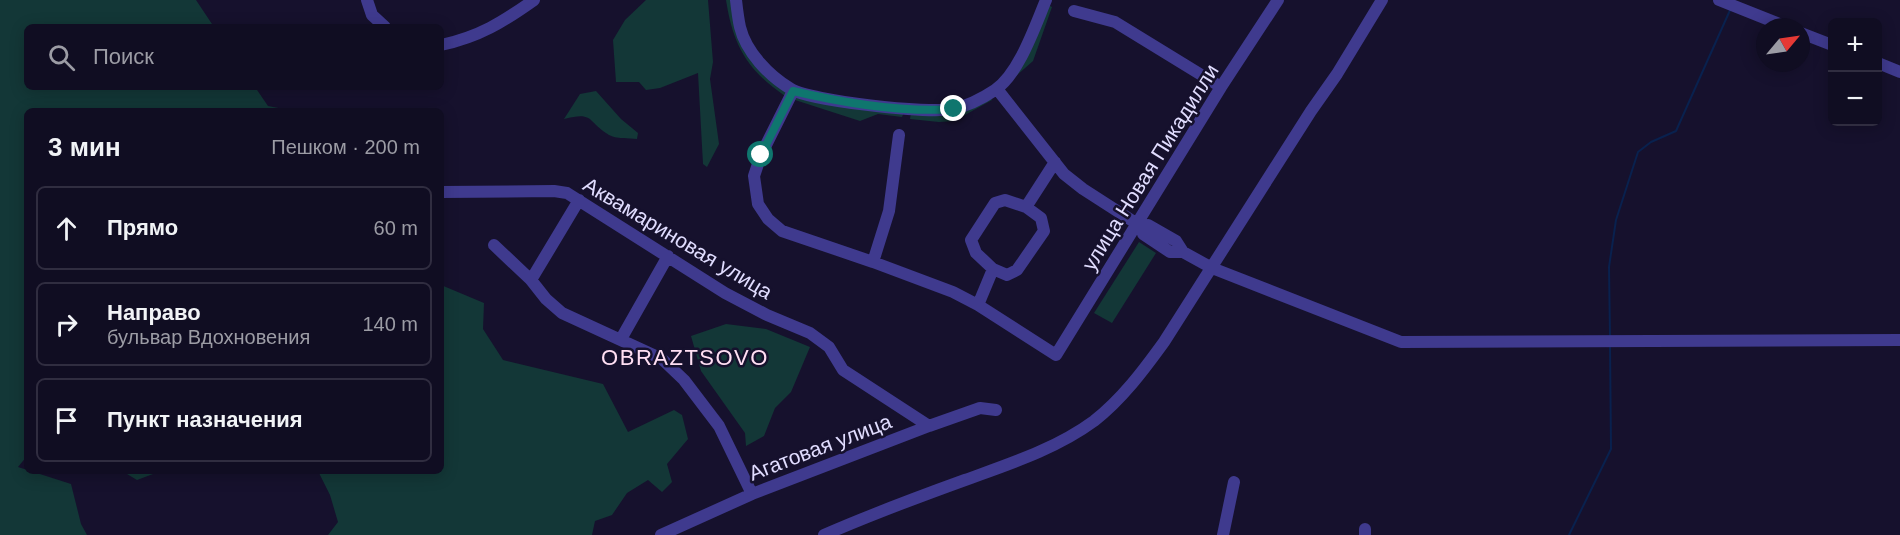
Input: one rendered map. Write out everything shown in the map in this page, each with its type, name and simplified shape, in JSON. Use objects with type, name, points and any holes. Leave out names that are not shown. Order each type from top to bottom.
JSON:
[{"type":"street","points":[[367,0],[372,15],[382,24]]},
{"type":"street","points":[[444,44],[466,40],[501,23],[534,0]]},
{"type":"street","points":[[736,0],[740,29],[753,54],[768,72],[793,91],[830,100],[932,111],[954,109],[997,89],[1014,69],[1026,49],[1046,0]]},
{"type":"street","name":"улица Новая Пикадилли","points":[[978,305],[1056,355],[1140,226],[1221,87],[1278,0]]},
{"type":"street","points":[[824,535],[872,514],[1047,448],[1092,422],[1111,407],[1139,376],[1164,342],[1382,0]]},
{"type":"street","points":[[1719,0],[1764,18]]},
{"type":"street","points":[[1074,11],[1115,22],[1133,31],[1221,87]]},
{"type":"street","points":[[1810,36],[1828,43]]},
{"type":"street","points":[[1882,65],[1900,72]]},
{"type":"street","points":[[997,89],[1064,174],[1140,226],[1148,225],[1176,241],[1184,252],[1212,268],[1401,342],[1900,340]]},
{"type":"street","points":[[793,91],[761,155],[754,176],[759,204],[768,219],[782,231],[953,292],[978,305],[993,269]]},
{"type":"street","points":[[873,262],[889,211],[899,135]]},
{"type":"street","points":[[1026,207],[1055,162]]},
{"type":"street","name":"Аквамариновая улица","points":[[444,192],[554,191],[567,193],[725,293],[767,315],[810,333],[829,347],[843,370],[929,426]]},
{"type":"street","points":[[531,280],[579,200]]},
{"type":"street","points":[[1005,200],[1026,207],[1041,218],[1044,231],[1017,270],[1007,275],[993,269],[976,253],[971,240],[995,203],[1005,200]]},
{"type":"street","points":[[494,245],[562,313],[662,359],[684,380],[719,426],[752,494]]},
{"type":"street","points":[[621,339],[669,256]]},
{"type":"street","name":"Агатовая улица","points":[[661,535],[752,494],[929,426],[980,408],[996,410]]},
{"type":"street","points":[[1223,535],[1234,482]]},
{"type":"green space","points":[[0,0],[196,0],[212,24],[24,24],[24,90],[257,90],[268,106],[278,108],[24,108],[24,460],[18,467],[24,469],[24,474],[40,474],[71,484],[81,524],[87,535],[0,535]]},
{"type":"green space","points":[[646,0],[708,0],[713,62],[710,79],[719,144],[707,167],[703,164],[698,73],[660,88],[646,90],[639,82],[616,82],[613,40],[625,20]]},
{"type":"green space","points":[[726,0],[731,0],[736,24],[787,92],[785,96],[751,66],[744,55],[733,30]]},
{"type":"green space","points":[[1048,5],[1052,7],[1033,61],[1008,83]]},
{"type":"green space","points":[[596,91],[621,119],[638,133],[637,139],[612,136],[586,117],[564,119],[580,94]]},
{"type":"green space","points":[[990,96],[992,100],[954,121],[910,119],[911,113]]},
{"type":"green space","points":[[796,97],[904,112],[902,117],[878,114],[860,121],[795,100]]},
{"type":"green space","points":[[1139,242],[1156,253],[1112,323],[1094,313]]},
{"type":"green space","points":[[444,286],[484,303],[483,329],[503,360],[603,384],[628,432],[674,410],[682,415],[688,439],[667,464],[672,482],[662,492],[648,480],[627,493],[612,515],[595,521],[592,535],[328,535],[338,522],[330,495],[320,474],[444,474]]},
{"type":"green space","points":[[726,324],[766,329],[810,347],[791,392],[775,408],[764,436],[746,446],[745,433],[701,371],[691,336]]},
{"type":"green space","points":[[127,474],[153,474],[137,480]]},
{"type":"waterway","points":[[1610,336],[1609,267],[1616,220],[1638,152],[1651,142],[1676,131],[1731,8]]},
{"type":"waterway","points":[[1569,535],[1611,449],[1610,345]]},
{"type":"district","name":"OBRAZTSOVO","points":[[685,357]]},
{"type":"route","points":[[761,155],[793,91],[830,100],[907,109],[932,111],[954,109]]}]
